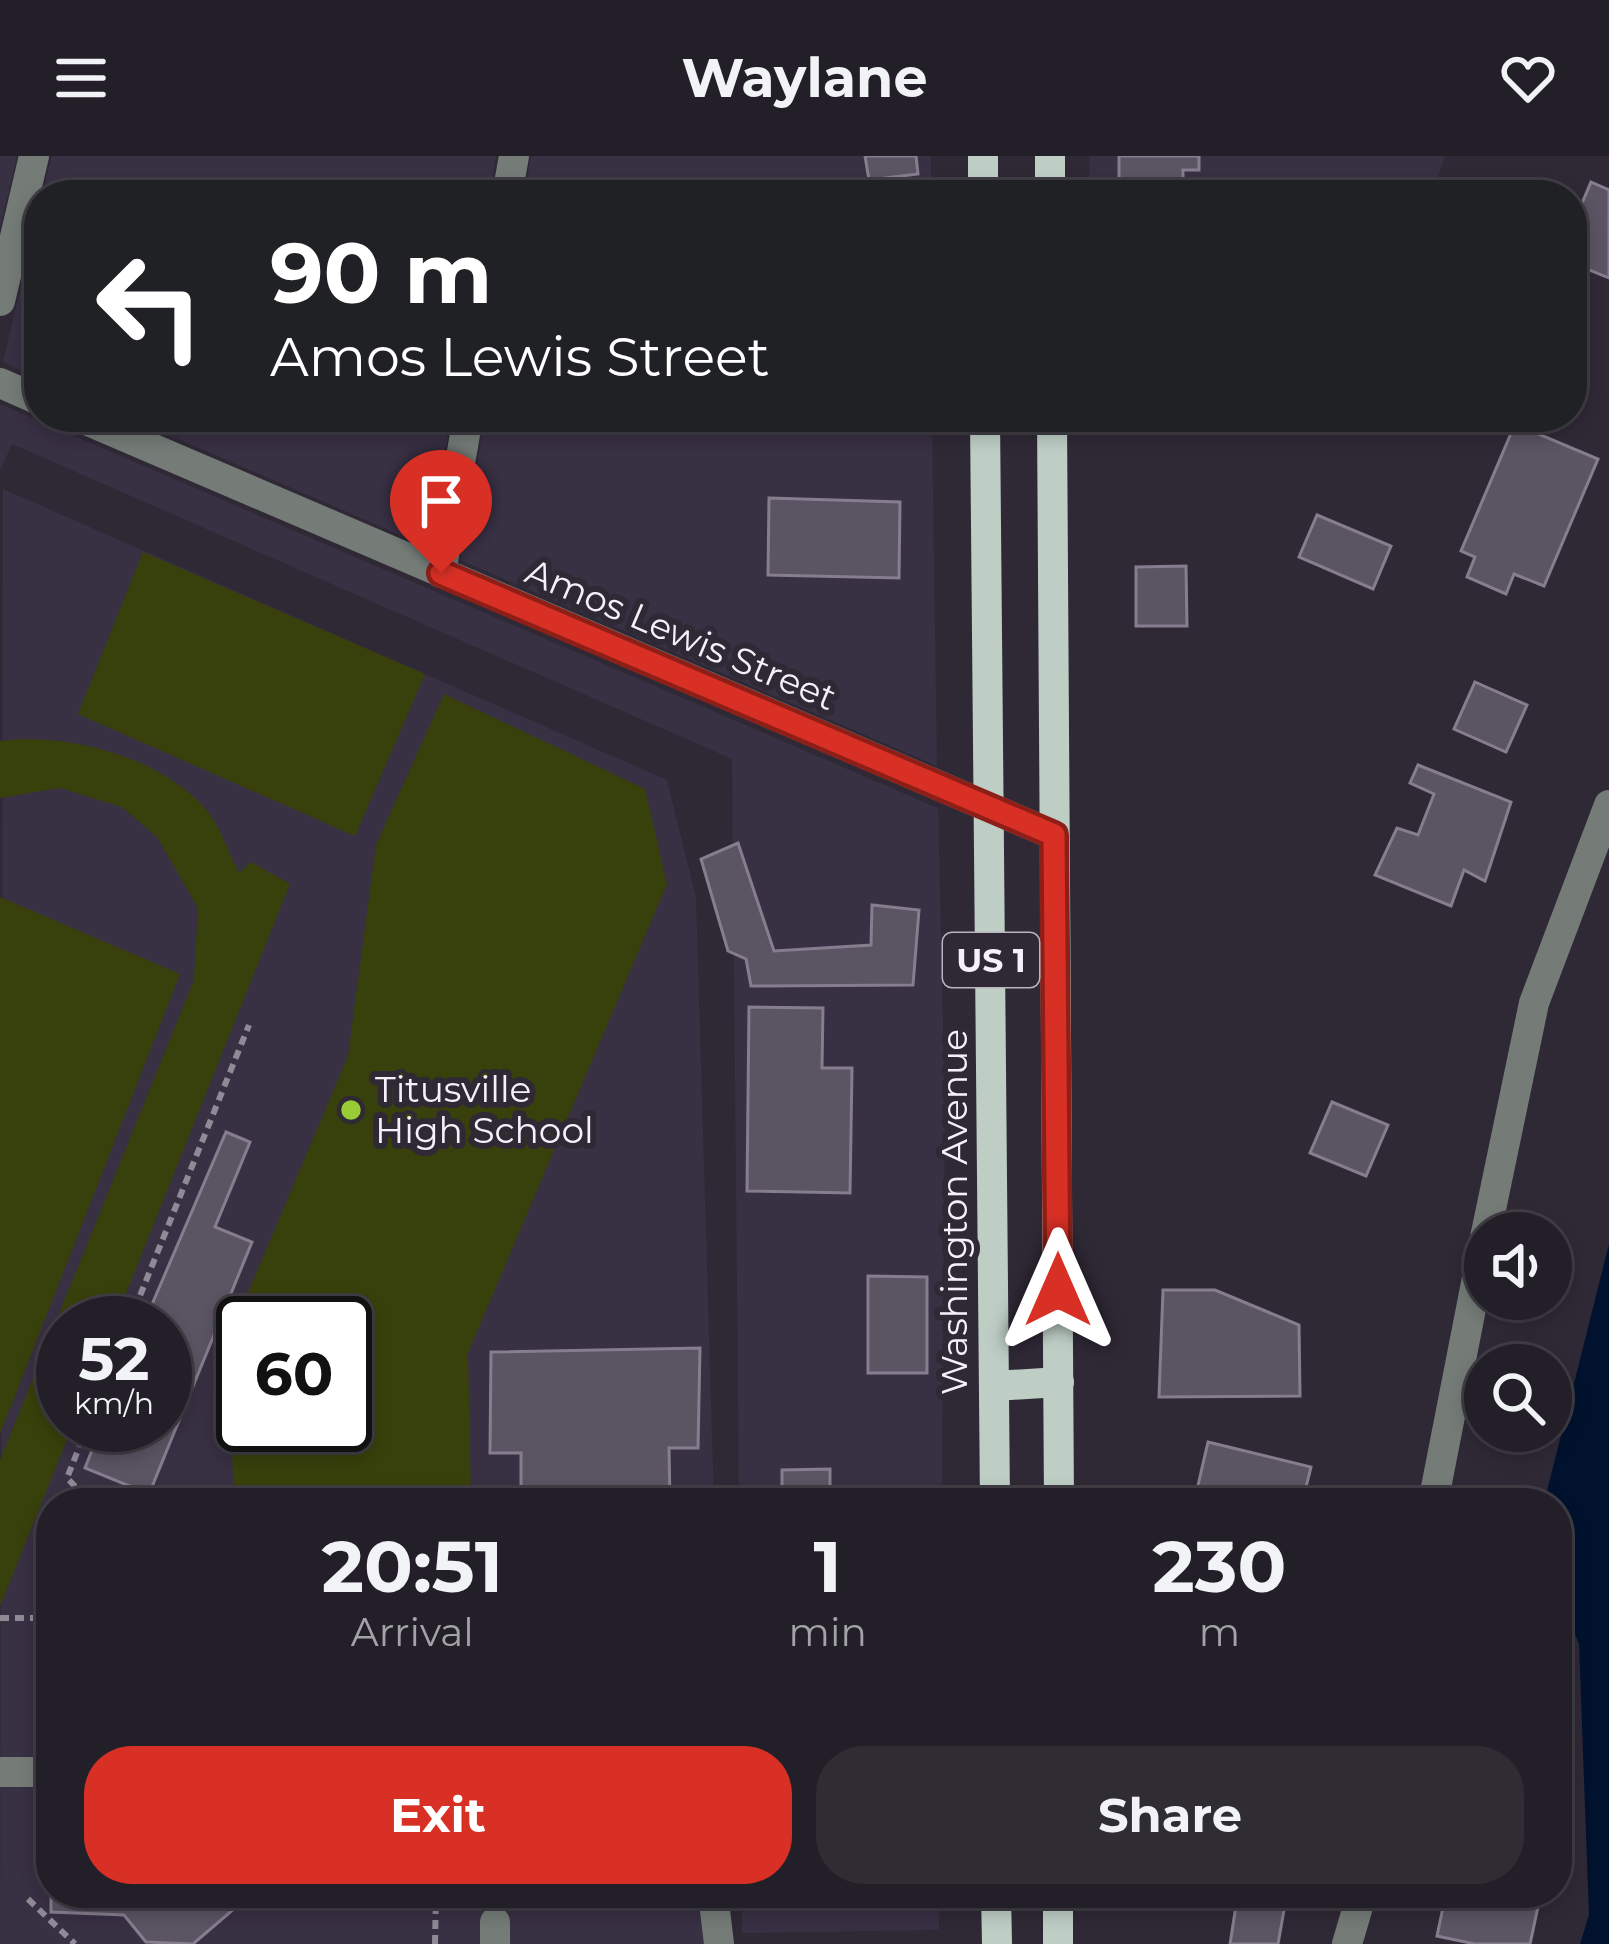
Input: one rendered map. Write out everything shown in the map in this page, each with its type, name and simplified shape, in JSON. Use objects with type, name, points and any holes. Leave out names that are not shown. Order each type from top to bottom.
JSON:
[{"type":"main road","name":"Washington Avenue","points":[[985,432],[995,1488]]},
{"type":"main road","name":"US 1","points":[[1052,432],[1059,1488]]},
{"type":"main road","points":[[994,1386],[1059,1382]]},
{"type":"main road","points":[[996,1908],[997,1944]]},
{"type":"main road","points":[[1058,1908],[1058,1944]]},
{"type":"street","points":[[0,301],[24,199]]},
{"type":"street","name":"Amos Lewis Street","points":[[114,432],[1054,835]]},
{"type":"street","points":[[441,573],[465,432]]},
{"type":"street","points":[[1490,1212],[1534,1003],[1609,806]]},
{"type":"street","points":[[1436,1488],[1469,1320]]},
{"type":"street","points":[[0,1772],[36,1772]]},
{"type":"street","points":[[714,1908],[718,1944]]},
{"type":"street","points":[[1347,1944],[1358,1908]]},
{"type":"path","points":[[141,1296],[249,1025]]},
{"type":"path","points":[[77,1452],[67,1478],[77,1488]]},
{"type":"path","points":[[0,1618],[36,1618]]},
{"type":"path","points":[[28,1899],[36,1906]]},
{"type":"path","points":[[38,1908],[76,1944]]},
{"type":"path","points":[[436,1908],[436,1944]]},
{"type":"shaded area","points":[[0,156],[17,156],[0,228]]},
{"type":"shaded area","points":[[52,156],[496,156],[492,180],[46,180]]},
{"type":"shaded area","points":[[531,156],[931,156],[931,180],[527,180]]},
{"type":"shaded area","points":[[1089,156],[1445,156],[1436,180],[1090,180]]},
{"type":"shaded area","points":[[24,273],[24,372],[3,362]]},
{"type":"shaded area","points":[[0,404],[24,414],[24,432],[65,432],[938,808],[945,1105],[942,1488],[739,1488],[732,759],[12,444],[0,471]]},
{"type":"shaded area","points":[[162,432],[448,432],[428,547]]},
{"type":"shaded area","points":[[482,432],[932,432],[937,766],[460,560]]},
{"type":"shaded area","name":"Titusville High School","points":[[3,489],[667,780],[696,897],[714,1488],[36,1488],[36,1908],[726,1908],[727,1944],[0,1944]]},
{"type":"shaded area","points":[[742,1908],[939,1908],[939,1930],[742,1933]]},
{"type":"green space","points":[[143,552],[425,674],[355,836],[78,714]]},
{"type":"green space","points":[[444,694],[645,789],[667,884],[468,1353],[471,1488],[233,1488],[232,1452],[372,1452],[372,1296],[247,1296],[348,1056],[376,845]]},
{"type":"green space","points":[[0,741],[84,745],[141,763],[190,793],[209,813],[239,873],[251,862],[290,884],[125,1296],[66,1296],[194,980],[198,908],[157,837],[122,807],[60,788],[0,798]]},
{"type":"green space","points":[[0,897],[180,974],[54,1296],[36,1296],[36,1342],[0,1434]]},
{"type":"green space","points":[[36,1371],[36,1452],[62,1452],[48,1488],[36,1488],[36,1517],[0,1606],[0,1460]]},
{"type":"water","points":[[1609,1244],[1609,1944],[1580,1944],[1589,1915],[1579,1644],[1572,1626],[1572,1488],[1548,1488],[1557,1452],[1572,1452],[1572,1391]]},
{"type":"building","points":[[865,156],[916,156],[918,174],[869,180]]},
{"type":"building","points":[[1119,156],[1199,156],[1199,170],[1183,170],[1183,180],[1119,180]]},
{"type":"building","points":[[1591,182],[1609,190],[1609,278],[1587,269]]},
{"type":"building","points":[[1512,432],[1534,432],[1598,459],[1544,586],[1514,574],[1506,594],[1467,577],[1475,557],[1461,551]]},
{"type":"building","points":[[769,498],[900,502],[899,578],[768,575]]},
{"type":"building","points":[[1317,515],[1391,546],[1373,589],[1299,557]]},
{"type":"building","points":[[1186,566],[1187,626],[1136,626],[1136,567]]},
{"type":"building","points":[[1475,682],[1527,705],[1506,752],[1454,729]]},
{"type":"building","points":[[1418,765],[1511,802],[1485,881],[1464,870],[1451,906],[1375,875],[1397,828],[1418,835],[1434,794],[1410,783]]},
{"type":"building","points":[[738,843],[774,951],[871,945],[872,905],[919,910],[913,985],[751,986],[746,959],[728,951],[701,859]]},
{"type":"building","points":[[749,1007],[823,1008],[822,1068],[852,1068],[850,1193],[747,1191]]},
{"type":"building","points":[[1332,1102],[1388,1125],[1366,1176],[1310,1153]]},
{"type":"building","points":[[226,1132],[250,1142],[215,1227],[252,1242],[230,1296],[216,1296],[216,1330],[192,1389],[192,1296],[156,1296]]},
{"type":"building","points":[[868,1276],[927,1277],[927,1373],[868,1373]]},
{"type":"building","points":[[1163,1290],[1215,1290],[1299,1325],[1300,1396],[1159,1397]]},
{"type":"building","points":[[700,1348],[698,1448],[669,1448],[670,1488],[521,1488],[521,1453],[490,1453],[491,1352]]},
{"type":"building","points":[[1208,1442],[1311,1467],[1306,1488],[1197,1488]]},
{"type":"building","points":[[91,1452],[166,1452],[151,1488],[134,1488],[85,1468]]},
{"type":"building","points":[[830,1469],[830,1488],[782,1488],[782,1470]]},
{"type":"building","points":[[51,1908],[235,1908],[193,1944],[146,1942],[124,1915],[51,1912]]},
{"type":"building","points":[[1236,1908],[1284,1908],[1278,1944],[1230,1944]]},
{"type":"building","points":[[1443,1908],[1538,1908],[1530,1944],[1475,1944],[1437,1936]]},
{"type":"place","name":"Titusville High School","points":[[351,1110]]},
{"type":"route","points":[[441,573],[1054,835],[1058,1290]]}]
